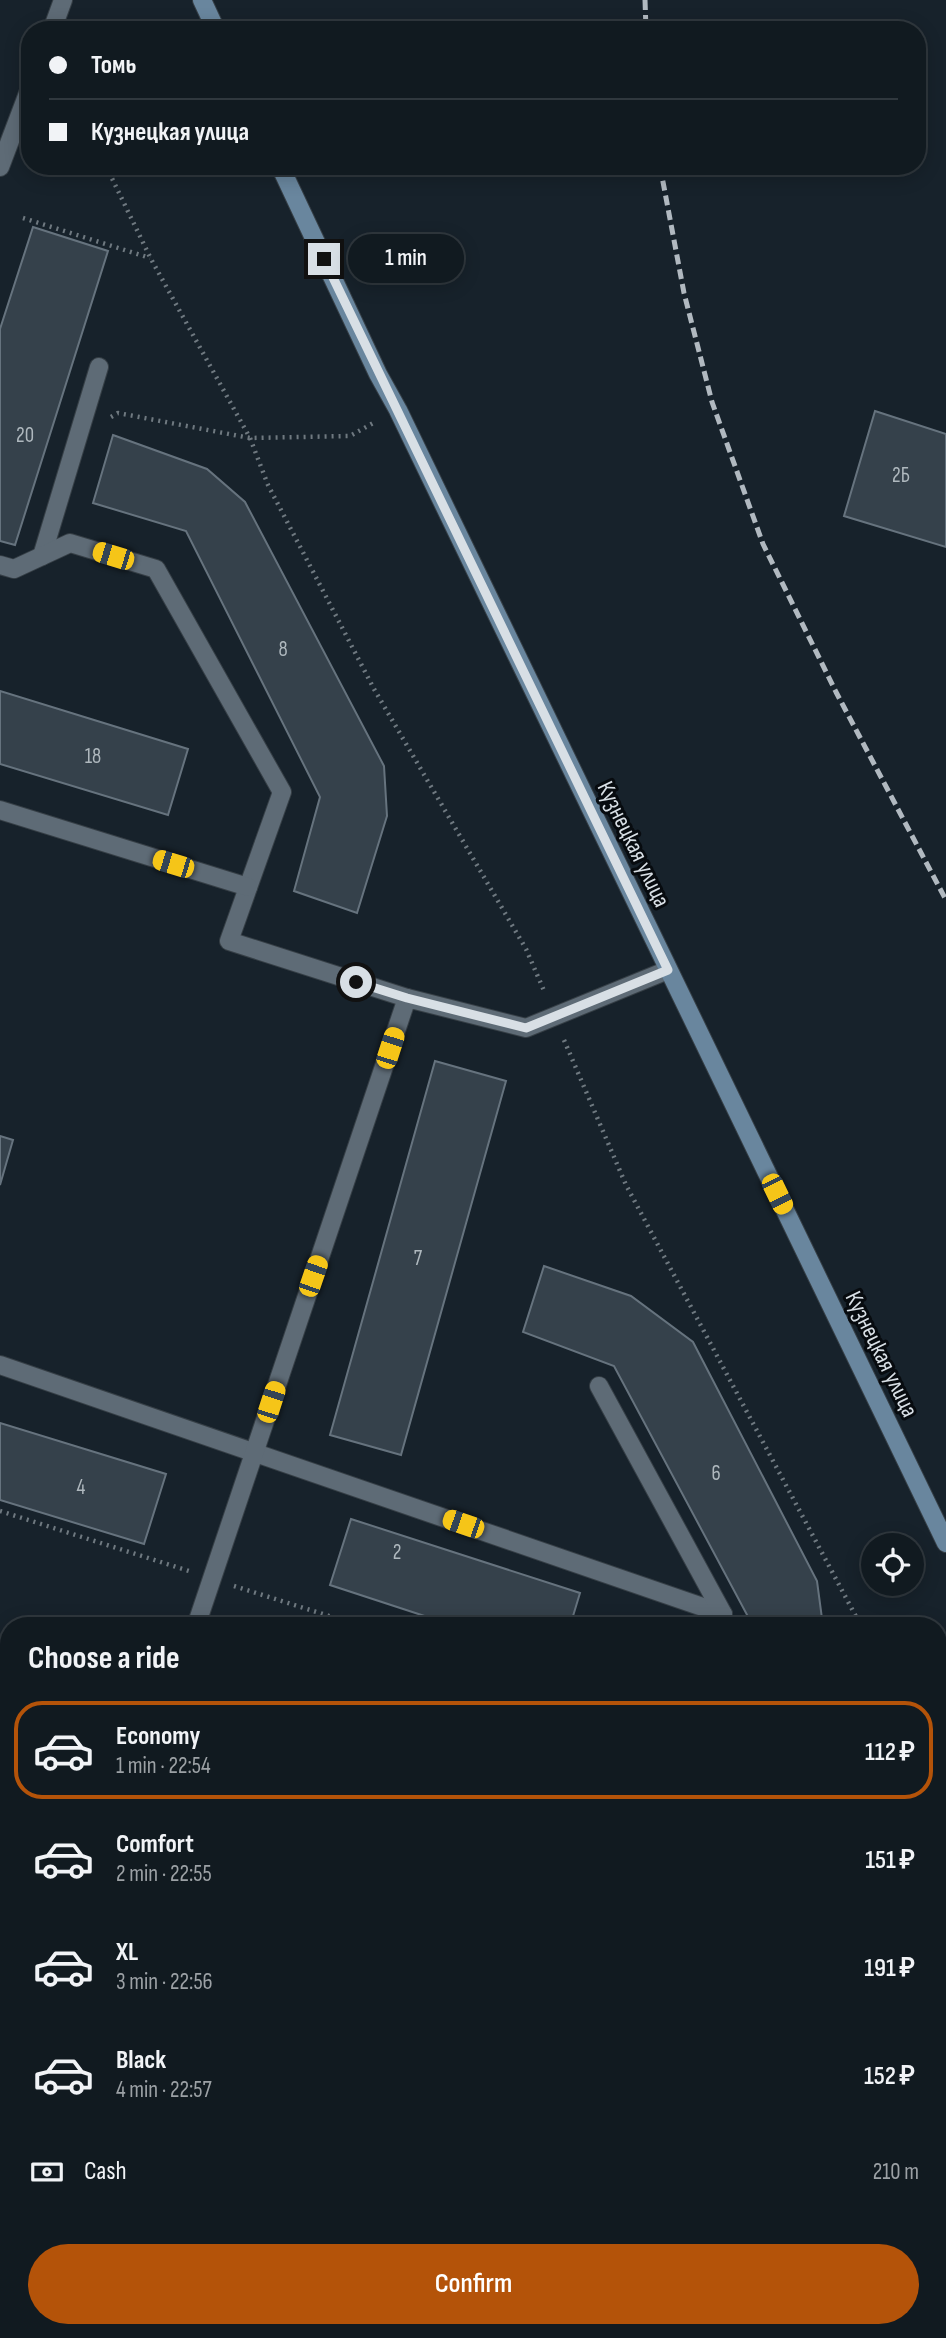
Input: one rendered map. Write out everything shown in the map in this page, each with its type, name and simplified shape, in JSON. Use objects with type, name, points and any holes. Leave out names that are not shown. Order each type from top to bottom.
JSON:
[{"type":"main road","points":[[202,0],[212,21]]},
{"type":"main road","name":"Кузнецкая улица","points":[[284,175],[378,374],[398,410],[946,1543]]},
{"type":"street","points":[[55,21],[63,0]]},
{"type":"street","points":[[0,167],[21,112]]},
{"type":"street","points":[[42,556],[99,367]]},
{"type":"street","points":[[0,565],[14,569],[70,543],[156,569],[282,792],[229,940],[407,998],[526,1028],[668,970]]},
{"type":"street","points":[[0,810],[247,887]]},
{"type":"street","points":[[199,1617],[407,998]]},
{"type":"street","points":[[0,1365],[254,1452],[713,1617]]},
{"type":"street","points":[[599,1386],[719,1617]]},
{"type":"path","points":[[110,175],[150,259],[250,438],[268,485],[374,690],[526,948],[626,1185],[856,1617]]},
{"type":"path","points":[[23,218],[150,259]]},
{"type":"path","points":[[78,436],[118,413],[250,438],[350,436],[398,410]]},
{"type":"path","points":[[0,1511],[333,1617]]},
{"type":"building","points":[[33,227],[108,251],[15,545],[0,541],[0,329]]},
{"type":"building","points":[[875,411],[946,434],[946,547],[844,516]]},
{"type":"building","points":[[113,435],[207,469],[245,502],[384,766],[387,816],[357,913],[294,891],[320,797],[186,531],[93,503]]},
{"type":"building","points":[[0,691],[188,749],[168,815],[0,764]]},
{"type":"building","points":[[435,1061],[506,1081],[401,1455],[330,1435]]},
{"type":"building","points":[[0,1136],[13,1140],[0,1185]]},
{"type":"building","points":[[544,1266],[631,1296],[693,1342],[817,1581],[822,1617],[748,1617],[614,1366],[523,1332]]},
{"type":"building","points":[[0,1423],[166,1474],[144,1544],[0,1500]]},
{"type":"building","points":[[351,1519],[580,1593],[573,1617],[428,1617],[330,1585]]},
{"type":"railway","points":[[645,0],[646,21]]},
{"type":"railway","points":[[662,175],[684,293],[712,402],[763,544],[836,692],[946,900]]},
{"type":"route","points":[[324,259],[668,970],[526,1028],[407,998],[356,982]]}]
